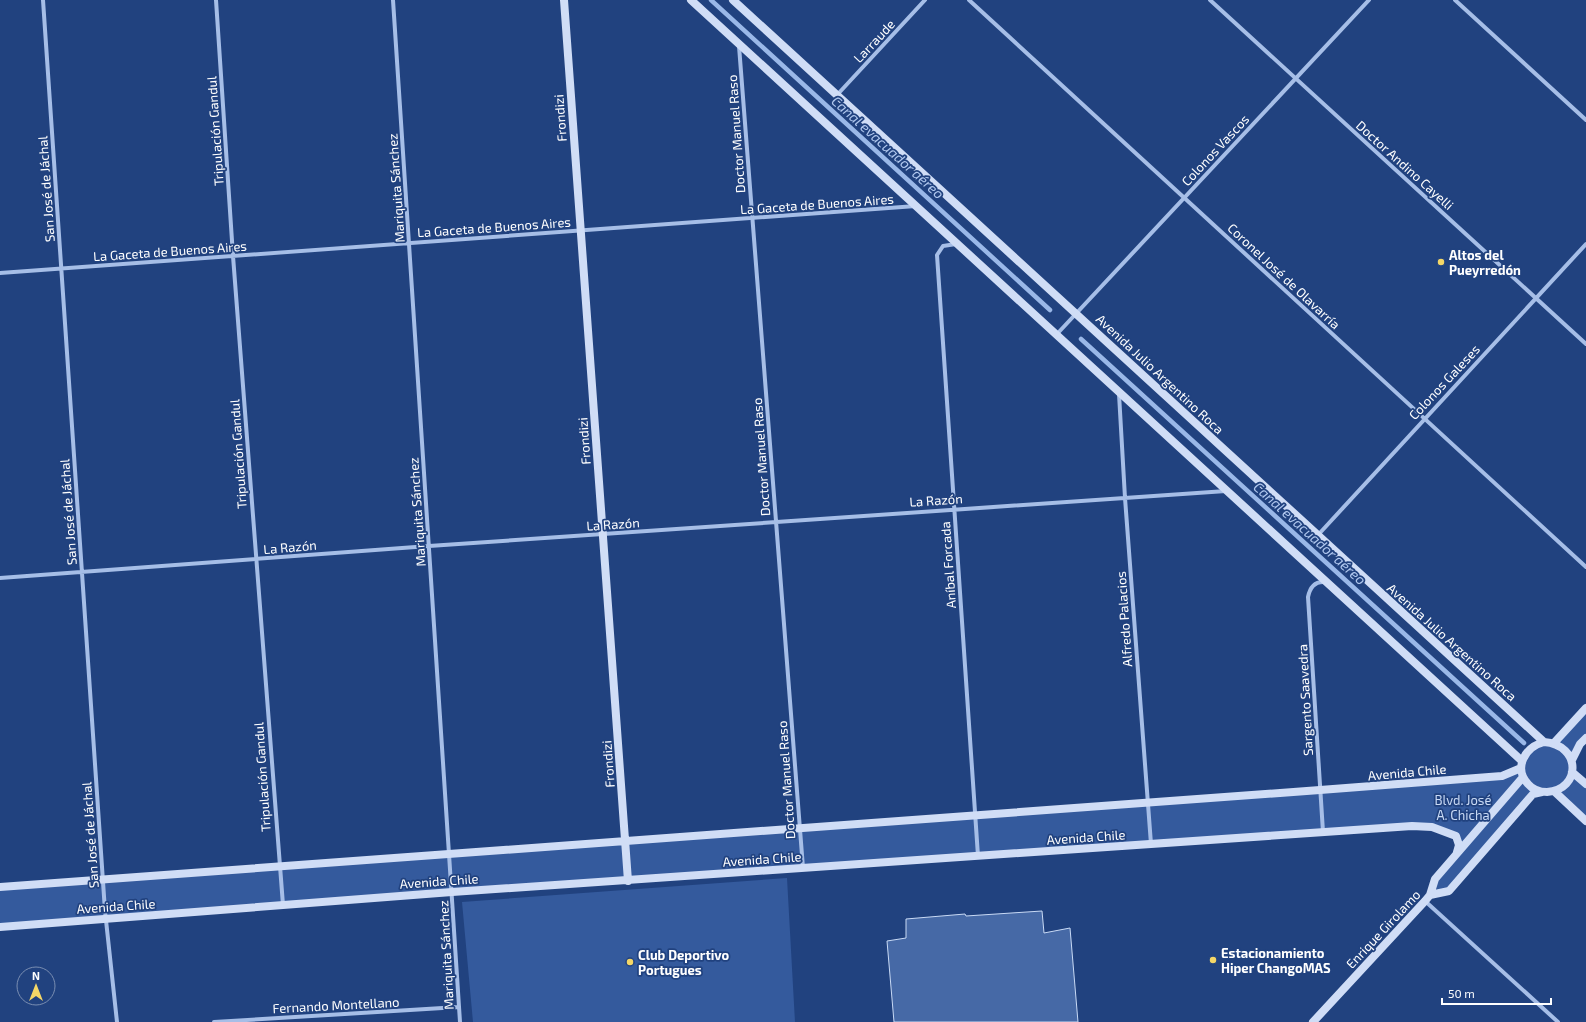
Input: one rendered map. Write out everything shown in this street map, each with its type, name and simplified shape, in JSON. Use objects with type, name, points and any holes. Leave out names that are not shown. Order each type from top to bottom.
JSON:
[{"type":"main road","name":"Frondizi","points":[[564,0],[628,881]]},
{"type":"main road","points":[[691,0],[1328,583],[1522,764]]},
{"type":"main road","name":"Avenida Julio Argentino Roca","points":[[733,0],[1544,742]]},
{"type":"main road","points":[[1554,742],[1586,708]]},
{"type":"main road","points":[[1572,760],[1565,749],[1554,742],[1544,742],[1530,748],[1522,764],[1523,777],[1528,784],[1542,792],[1555,792],[1566,784],[1572,772],[1572,760],[1580,744],[1586,738]]},
{"type":"main road","name":"Avenida Chile","points":[[0,887],[450,853],[626,842],[1502,776],[1522,764]]},
{"type":"main road","points":[[1572,772],[1586,784]]},
{"type":"main road","points":[[1428,898],[1434,879],[1523,777]]},
{"type":"main road","name":"Enrique Girolamo","points":[[1315,1021],[1428,898],[1449,891],[1532,794],[1542,792]]},
{"type":"main road","points":[[1555,792],[1586,820]]},
{"type":"main road","name":"Avenida Chile","points":[[0,927],[452,892],[1412,826],[1432,827],[1456,836],[1459,845],[1457,852]]},
{"type":"street","name":"San José de Jáchal","points":[[42,0],[103,880],[117,1022]]},
{"type":"street","name":"Tripulación Gandul","points":[[216,0],[233,256],[283,906]]},
{"type":"street","name":"Mariquita Sánchez","points":[[393,0],[430,546],[460,1022]]},
{"type":"street","name":"Larraude","points":[[837,95],[925,0]]},
{"type":"street","name":"Coronel José de Olavarría","points":[[969,0],[1586,567]]},
{"type":"street","name":"Doctor Andino Cayelli","points":[[1210,0],[1586,344]]},
{"type":"street","name":"Colonos Vascos","points":[[1057,334],[1369,0]]},
{"type":"street","points":[[1455,0],[1586,120]]},
{"type":"street","name":"Doctor Manuel Raso","points":[[739,44],[803,868]]},
{"type":"street","name":"La Gaceta de Buenos Aires","points":[[0,273],[917,206]]},
{"type":"street","name":"Aníbal Forcada","points":[[960,246],[955,244],[945,245],[938,250],[937,255],[978,856]]},
{"type":"street","name":"Colonos Galeses","points":[[1318,535],[1424,418],[1586,244]]},
{"type":"street","name":"Alfredo Palacios","points":[[1119,392],[1125,498],[1151,844]]},
{"type":"street","name":"La Razón","points":[[0,578],[430,546],[1227,491]]},
{"type":"street","name":"Sargento Saavedra","points":[[1323,832],[1308,597],[1310,588],[1314,584],[1322,582],[1328,583]]},
{"type":"street","points":[[1428,898],[1558,1022]]},
{"type":"street","name":"Fernando Montellano","points":[[214,1022],[459,1007]]},
{"type":"green space","name":"Blvd. José A. Chicha","points":[[1586,708],[1586,738],[1580,744],[1572,772],[1586,784],[1586,821],[1555,792],[1533,794],[1449,891],[1430,895],[1435,879],[1449,862],[1458,840],[1432,827],[0,927],[0,887],[1502,776],[1521,768],[1530,748],[1554,742]]},
{"type":"green space","name":"Club Deportivo Portugues","points":[[787,878],[795,1022],[473,1022],[462,902]]},
{"type":"building","points":[[1042,911],[1044,933],[1070,928],[1078,1022],[894,1022],[887,941],[906,938],[906,919],[965,914],[966,916]]},
{"type":"waterway","name":"Canal evacuador aéreo","points":[[711,0],[1050,310]]},
{"type":"waterway","name":"Canal evacuador aéreo","points":[[1081,339],[1524,743]]},
{"type":"place","name":"Altos del Pueyrredón","points":[[1441,262]]},
{"type":"place","name":"Estacionamiento Hiper ChangoMAS","points":[[1213,960]]},
{"type":"place","name":"Club Deportivo Portugues","points":[[630,962]]}]
